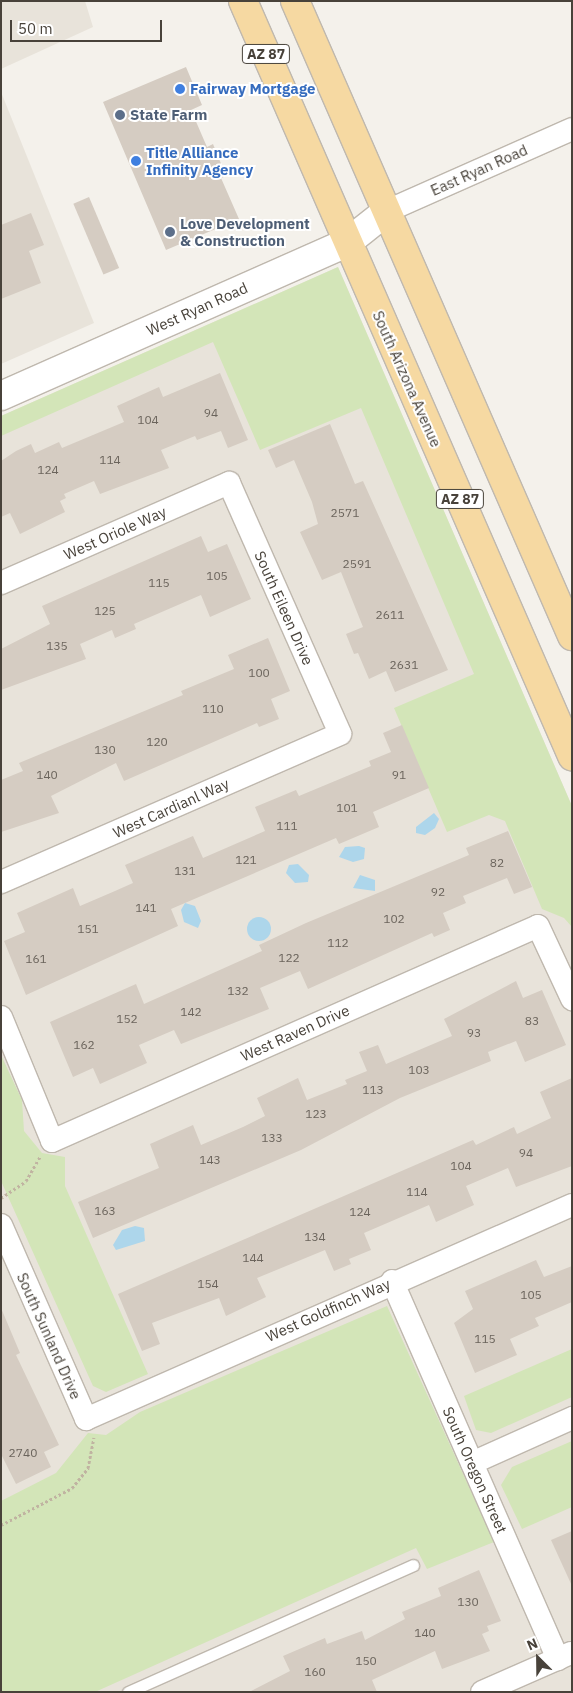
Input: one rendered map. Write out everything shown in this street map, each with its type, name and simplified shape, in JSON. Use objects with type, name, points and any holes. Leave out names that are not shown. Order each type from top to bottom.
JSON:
[{"type":"main road","name":"South Arizona Avenue","points":[[243,1],[572,756]]},
{"type":"main road","name":"AZ 87","points":[[295,1],[572,636]]},
{"type":"street","name":"East Ryan Road","points":[[387,211],[572,129]]},
{"type":"street","name":"West Ryan Road","points":[[1,396],[348,242],[387,211]]},
{"type":"street","name":"West Oriole Way","points":[[1,583],[229,483]]},
{"type":"street","name":"South Eileen Drive","points":[[229,483],[340,734]]},
{"type":"street","name":"West Cardianl Way","points":[[1,882],[340,734]]},
{"type":"street","name":"West Raven Drive","points":[[52,1140],[538,926],[572,999]]},
{"type":"street","points":[[1,1017],[52,1140]]},
{"type":"street","name":"West Goldfinch Way","points":[[86,1419],[392,1281],[572,1204]]},
{"type":"street","name":"South Sunland Drive","points":[[1,1225],[86,1419]]},
{"type":"street","name":"South Oregon Street","points":[[392,1281],[472,1463],[565,1656]]},
{"type":"street","points":[[472,1463],[572,1418]]},
{"type":"street","points":[[482,1692],[565,1656]]},
{"type":"lane","points":[[128,1692],[413,1564]]},
{"type":"path","points":[[1,1198],[26,1181],[52,1140]]},
{"type":"path","points":[[1,1525],[72,1488],[88,1468],[96,1441],[86,1419]]},
{"type":"shaded area","points":[[1,1],[85,1],[93,27],[1,69]]},
{"type":"shaded area","points":[[1,92],[94,323],[1,364]]},
{"type":"shaded area","points":[[338,267],[572,806],[572,1692],[1,1692],[1,416]]},
{"type":"green space","points":[[338,267],[572,806],[572,927],[564,918],[542,909],[505,821],[489,815],[447,832],[394,708],[474,674],[361,408],[260,450],[213,342],[1,436],[1,416]]},
{"type":"green space","points":[[1,1055],[22,1100],[24,1131],[42,1153],[65,1157],[65,1186],[148,1374],[106,1392],[93,1386],[1,1181]]},
{"type":"green space","points":[[387,1306],[494,1542],[427,1569],[416,1548],[95,1692],[1,1692],[1,1501],[56,1473],[88,1433],[106,1435],[140,1412]]},
{"type":"green space","points":[[572,1349],[572,1397],[491,1433],[476,1430],[464,1396]]},
{"type":"green space","points":[[572,1441],[572,1507],[522,1529],[501,1485],[512,1467]]},
{"type":"water","points":[[434,813],[439,819],[435,828],[425,835],[416,833],[416,827]]},
{"type":"water","points":[[359,846],[365,848],[364,859],[353,862],[339,857],[345,847]]},
{"type":"water","points":[[298,864],[309,875],[308,882],[295,883],[286,873],[289,865]]},
{"type":"water","points":[[360,875],[375,880],[375,891],[353,888]]},
{"type":"water","points":[[185,903],[195,906],[201,921],[198,928],[184,922],[181,910]]},
{"type":"water","points":[[259,917],[268,920],[271,929],[268,938],[259,941],[250,938],[247,929],[250,920]]},
{"type":"water","points":[[135,1226],[144,1228],[145,1241],[116,1250],[113,1245],[122,1230]]},
{"type":"building","points":[[186,67],[202,105],[191,110],[207,147],[213,144],[226,176],[221,178],[239,219],[166,250],[103,102]]},
{"type":"building","points":[[89,197],[119,268],[103,275],[73,204]]},
{"type":"building","points":[[31,213],[44,245],[29,251],[41,283],[1,299],[1,225]]},
{"type":"building","points":[[220,373],[248,440],[228,448],[221,431],[197,440],[195,436],[161,450],[169,468],[100,494],[94,481],[64,494],[66,498],[60,501],[65,512],[20,534],[10,513],[1,517],[1,461],[16,451],[31,444],[35,453],[59,442],[62,448],[124,422],[117,406],[159,387],[163,397]]},
{"type":"building","points":[[330,424],[355,484],[363,481],[448,670],[395,692],[386,671],[369,679],[358,653],[354,654],[346,634],[363,627],[341,572],[322,580],[300,532],[318,524],[312,502],[294,460],[276,468],[268,450]]},
{"type":"building","points":[[201,536],[208,552],[227,544],[251,599],[210,617],[201,595],[134,624],[136,629],[115,638],[112,630],[80,644],[86,659],[1,690],[1,649],[50,624],[42,606]]},
{"type":"building","points":[[268,638],[290,691],[271,699],[279,719],[259,727],[257,723],[124,781],[116,763],[51,796],[59,813],[1,832],[1,780],[23,771],[19,763],[183,695],[181,691],[234,669],[228,655]]},
{"type":"building","points":[[402,725],[429,788],[373,812],[379,827],[339,844],[336,838],[171,909],[178,926],[26,995],[4,941],[25,932],[17,913],[73,888],[80,906],[115,891],[133,883],[125,865],[193,836],[203,858],[265,831],[255,807],[296,790],[299,796],[371,766],[369,761],[391,752],[383,733]]},
{"type":"building","points":[[508,831],[532,887],[514,894],[507,878],[463,896],[466,903],[443,913],[450,930],[434,937],[432,933],[308,989],[300,971],[260,988],[269,1009],[181,1044],[174,1030],[139,1045],[147,1063],[100,1084],[93,1068],[73,1077],[50,1022],[136,984],[144,1004],[262,951],[259,945],[306,923],[469,855],[466,848]]},
{"type":"building","points":[[516,981],[523,998],[542,990],[566,1045],[525,1062],[516,1041],[488,1052],[491,1061],[400,1098],[301,1150],[93,1238],[78,1202],[159,1168],[150,1144],[193,1125],[201,1145],[243,1127],[265,1116],[257,1098],[298,1078],[307,1100],[347,1084],[345,1080],[367,1071],[359,1052],[378,1045],[386,1064],[452,1036],[444,1019]]},
{"type":"building","points":[[572,1078],[572,1166],[516,1187],[508,1168],[466,1186],[474,1205],[436,1222],[429,1205],[364,1233],[371,1250],[349,1259],[351,1264],[334,1271],[325,1250],[257,1278],[266,1297],[226,1316],[219,1298],[152,1323],[160,1344],[142,1351],[118,1294],[473,1140],[476,1145],[514,1127],[517,1134],[551,1118],[540,1092]]},
{"type":"building","points":[[536,1260],[544,1277],[572,1266],[572,1302],[535,1318],[539,1326],[510,1339],[517,1355],[475,1373],[454,1323],[473,1309],[465,1291]]},
{"type":"building","points":[[1,1308],[20,1353],[16,1355],[59,1445],[44,1452],[51,1467],[16,1484],[1,1454]]},
{"type":"building","points":[[572,1531],[572,1586],[551,1540]]},
{"type":"building","points":[[479,1570],[501,1621],[487,1626],[489,1631],[482,1634],[490,1651],[442,1669],[435,1651],[372,1680],[377,1692],[249,1692],[290,1671],[283,1656],[325,1638],[327,1644],[362,1631],[365,1640],[405,1619],[402,1612],[441,1596],[438,1588]]},
{"type":"place","name":"Fairway Mortgage","points":[[180,89]]},
{"type":"place","name":"State Farm","points":[[120,115]]},
{"type":"place","name":"Title Alliance Infinity Agency","points":[[136,161]]},
{"type":"place","name":"Love Development & Construction","points":[[170,232]]}]
